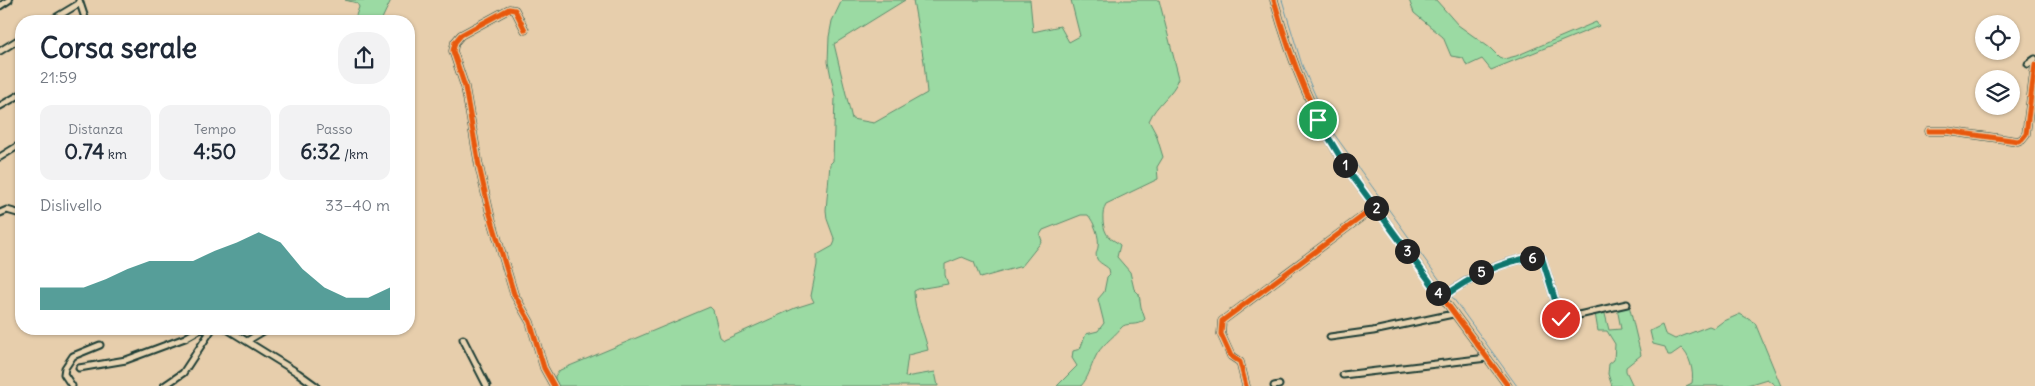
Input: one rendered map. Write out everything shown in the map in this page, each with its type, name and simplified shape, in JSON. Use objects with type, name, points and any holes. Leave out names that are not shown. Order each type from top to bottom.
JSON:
[{"type":"street","points":[[0,6],[10,0]]},
{"type":"street","points":[[1274,0],[1296,71],[1318,120],[1350,173],[1508,386]]},
{"type":"street","points":[[59,15],[79,2],[84,15]]},
{"type":"street","points":[[525,30],[515,10],[509,8],[461,35],[455,42],[453,51],[465,87],[479,166],[490,214],[514,294],[530,322],[544,368],[554,386]]},
{"type":"street","points":[[0,51],[15,42]]},
{"type":"street","points":[[2028,64],[2035,59]]},
{"type":"street","points":[[1929,131],[1948,131],[2018,141],[2022,139],[2026,134],[2035,65]]},
{"type":"street","points":[[0,106],[15,97]]},
{"type":"street","points":[[0,157],[15,148]]},
{"type":"street","points":[[1246,386],[1240,362],[1231,356],[1221,334],[1222,320],[1375,206]]},
{"type":"street","points":[[0,213],[7,210],[15,212]]},
{"type":"street","points":[[1443,297],[1466,280],[1496,266],[1538,256],[1542,258],[1561,319],[1626,304]]},
{"type":"street","points":[[1330,337],[1373,331],[1453,314]]},
{"type":"street","points":[[79,368],[126,360],[190,335]]},
{"type":"street","points":[[164,386],[183,373],[208,335]]},
{"type":"street","points":[[236,335],[316,386]]},
{"type":"street","points":[[247,342],[258,335]]},
{"type":"street","points":[[463,339],[487,386]]},
{"type":"street","points":[[72,386],[64,374],[70,360],[73,356],[100,345]]},
{"type":"street","points":[[1343,374],[1487,358]]},
{"type":"green space","points":[[345,0],[391,0],[384,15],[356,15],[359,7],[357,3]]},
{"type":"green space","points":[[842,0],[905,0],[834,44],[852,119],[874,123],[927,93],[924,62],[913,0],[1030,0],[1033,32],[1060,26],[1069,42],[1080,36],[1071,0],[1159,0],[1179,78],[1177,84],[1156,109],[1149,121],[1156,134],[1163,157],[1157,167],[1158,179],[1106,204],[1103,216],[1107,234],[1120,245],[1117,257],[1130,272],[1134,289],[1139,294],[1145,319],[1139,323],[1123,326],[1103,346],[1081,386],[1057,386],[1077,366],[1072,358],[1073,351],[1080,349],[1086,334],[1098,331],[1104,323],[1098,299],[1104,292],[1107,277],[1110,274],[1109,269],[1097,259],[1098,239],[1092,222],[1088,215],[1081,215],[1043,230],[1040,235],[1042,241],[1022,266],[980,278],[974,262],[962,257],[945,264],[945,275],[948,284],[914,291],[914,299],[928,350],[908,355],[905,377],[935,372],[938,386],[555,386],[555,376],[560,370],[710,307],[713,310],[720,337],[724,340],[795,308],[814,302],[811,296],[817,255],[833,246],[835,241],[827,219],[826,210],[830,164],[833,161],[835,97],[828,62],[832,21]]},
{"type":"green space","points":[[1409,0],[1436,0],[1458,25],[1504,59],[1516,56],[1596,22],[1599,26],[1491,70],[1482,59],[1467,66],[1463,58],[1451,56],[1443,37],[1414,13]]},
{"type":"green space","points":[[1629,305],[1641,355],[1626,367],[1633,386],[1612,386],[1608,374],[1609,364],[1614,360],[1615,344],[1607,331],[1598,331],[1595,313],[1604,310],[1609,330],[1621,329],[1617,308]]},
{"type":"green space","points":[[1740,314],[1755,323],[1781,386],[1776,386],[1767,379],[1744,386],[1686,386],[1692,383],[1692,374],[1691,364],[1684,351],[1681,348],[1668,355],[1665,347],[1653,344],[1650,331],[1662,325],[1665,334],[1675,339],[1709,326],[1714,328]]},
{"type":"waterway","points":[[1282,0],[1302,65],[1329,127],[1447,290]]},
{"type":"waterway","points":[[1450,294],[1517,386]]},
{"type":"cycle path","points":[[1274,0],[1288,46],[1305,90],[1314,111],[1337,152],[1350,173],[1508,386]]},
{"type":"cycle path","points":[[525,30],[515,10],[509,9],[461,35],[455,42],[453,51],[465,87],[479,166],[490,214],[514,294],[530,322],[544,368],[554,386]]},
{"type":"cycle path","points":[[1929,131],[1947,131],[2018,141],[2022,139],[2026,134],[2035,65]]},
{"type":"cycle path","points":[[1246,386],[1240,362],[1231,356],[1221,334],[1222,321],[1375,207]]},
{"type":"route","points":[[1318,120],[1350,173],[1442,298],[1466,280],[1481,272],[1496,266],[1538,256],[1542,258],[1561,319]]}]
